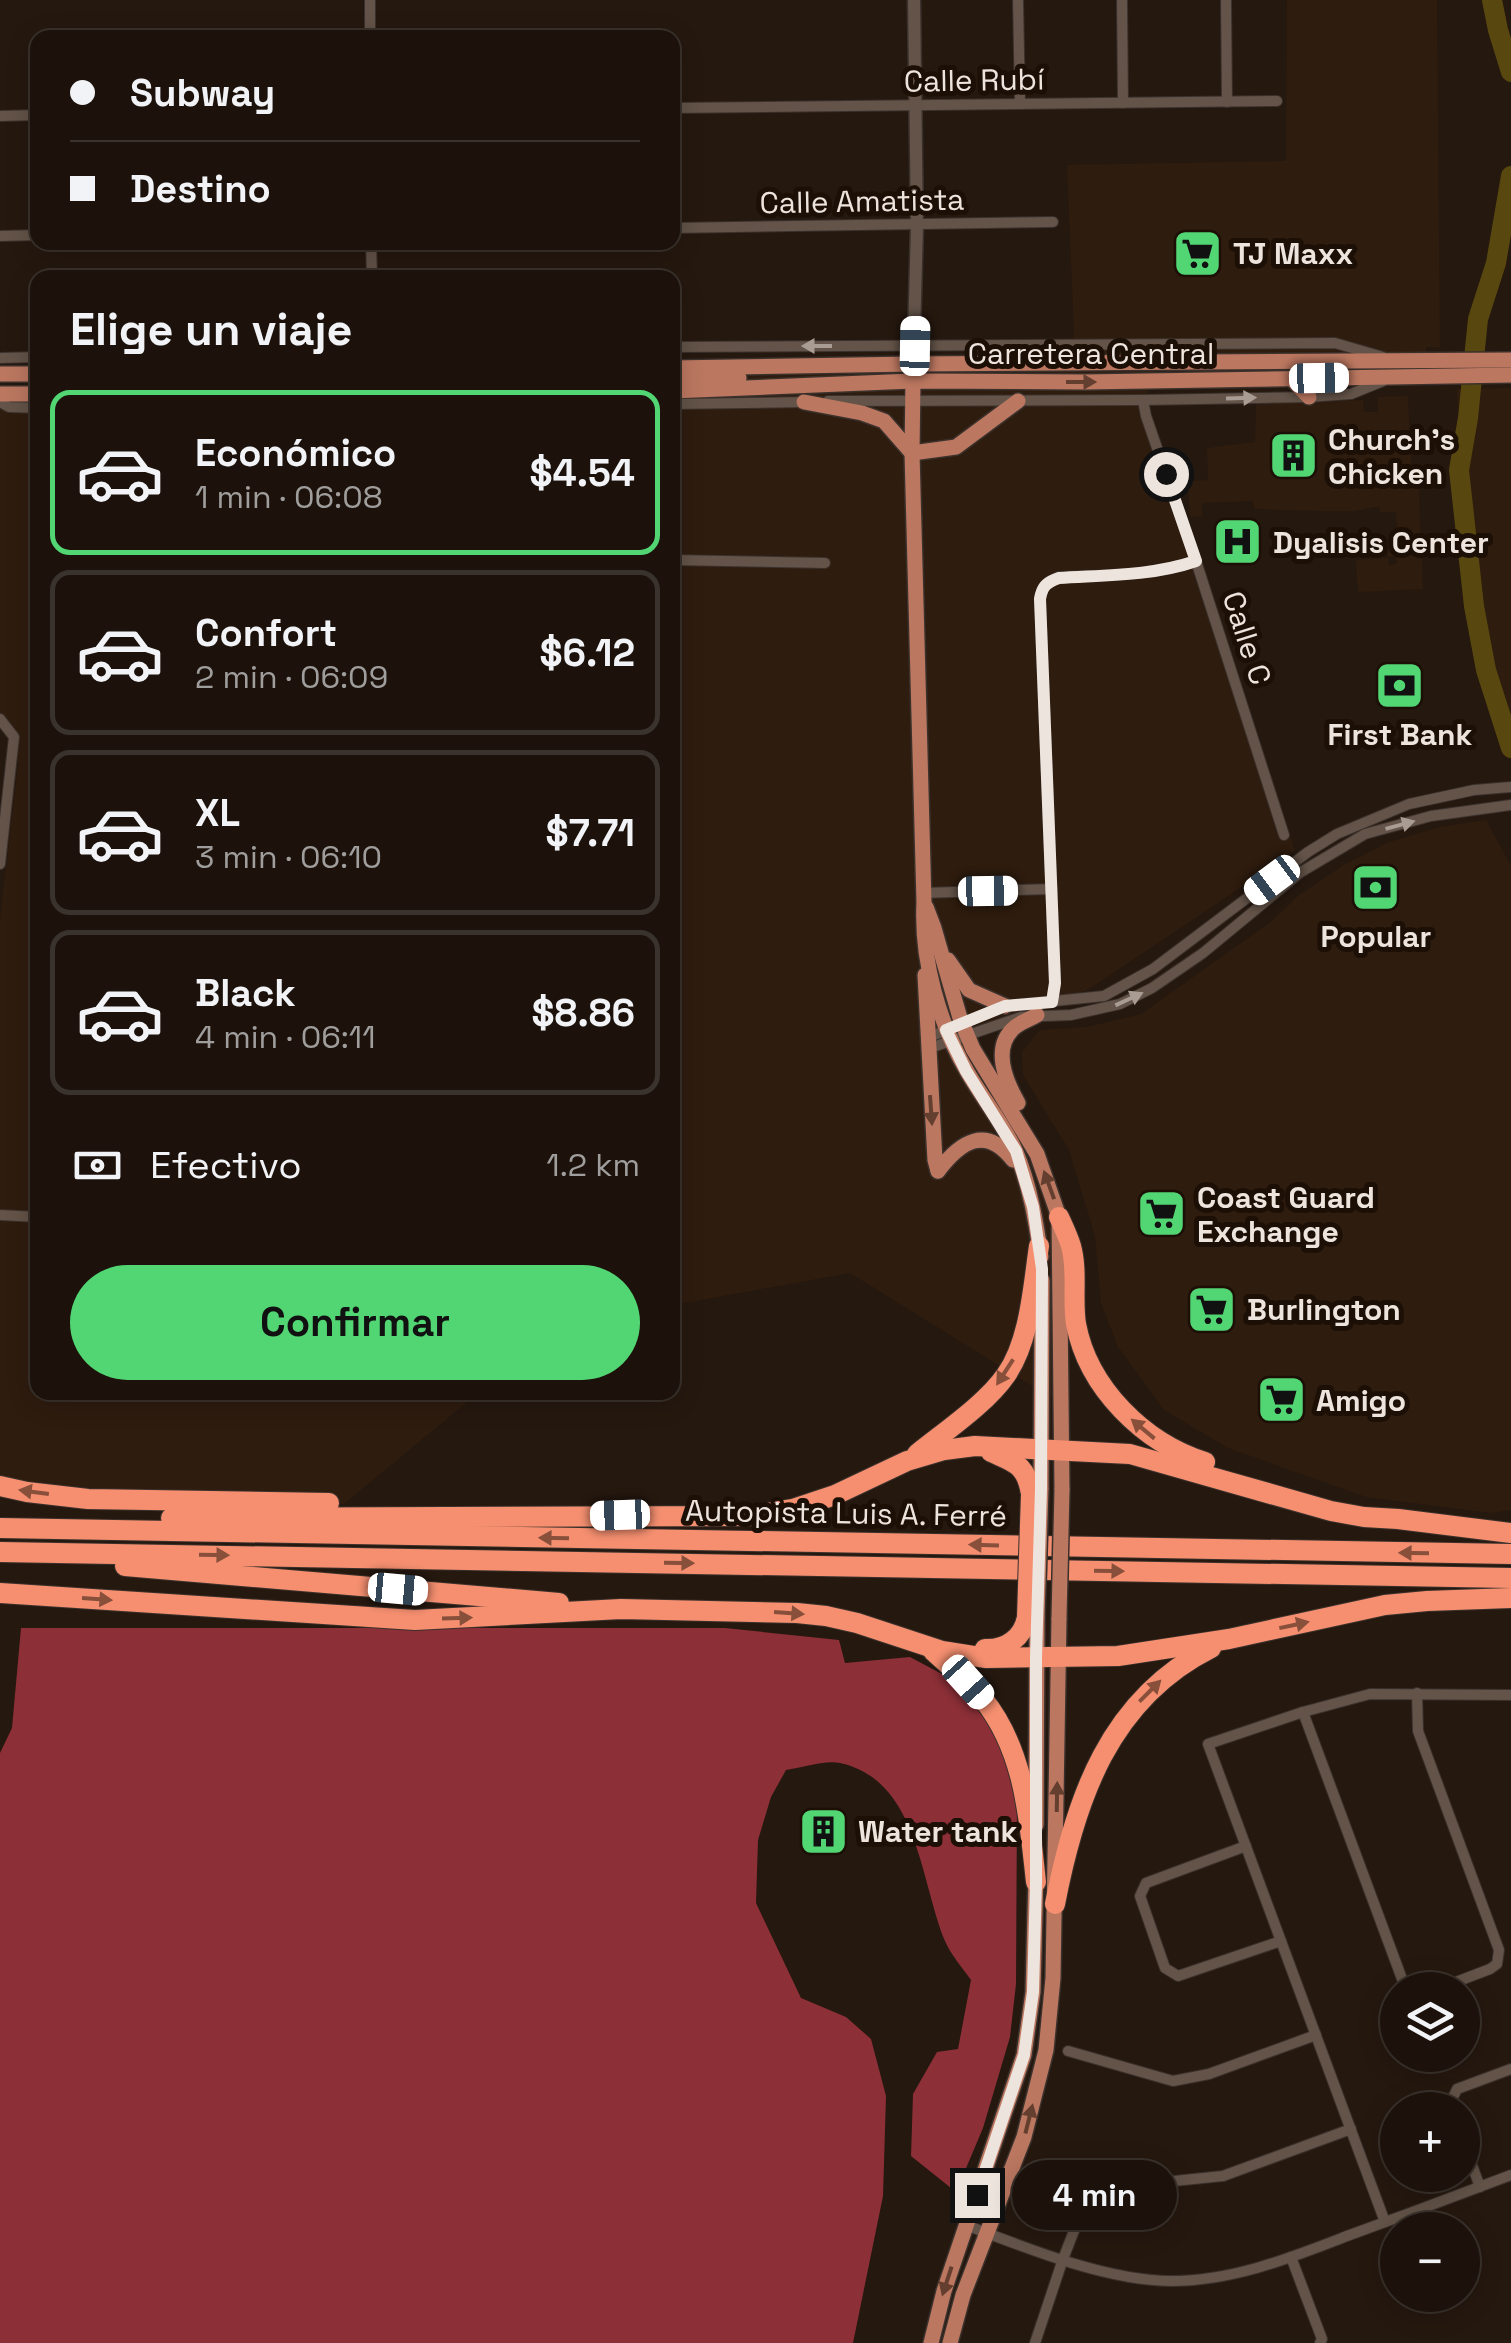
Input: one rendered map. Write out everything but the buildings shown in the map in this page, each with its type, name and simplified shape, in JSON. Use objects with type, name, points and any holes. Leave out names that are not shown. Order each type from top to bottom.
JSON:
[{"type":"highway","points":[[1060,1217],[1072,1248],[1074,1305],[1084,1348],[1106,1391],[1147,1434],[1187,1456],[1398,1519]]},
{"type":"highway","points":[[907,1461],[975,1407],[1006,1375],[1030,1314],[1039,1246]]},
{"type":"highway","points":[[928,1646],[992,1650],[1007,1646],[1032,1617],[1036,1491],[1022,1468],[982,1447]]},
{"type":"highway","points":[[40,1528],[98,1519],[748,1516],[793,1509],[835,1495],[907,1461],[957,1448],[982,1447],[1130,1454],[1364,1518],[1511,1533]]},
{"type":"highway","points":[[0,1486],[88,1498],[538,1508],[620,1515]]},
{"type":"highway","name":"Autopista Luis A. Ferré","points":[[0,1528],[1511,1554]]},
{"type":"highway","name":"Autopista Luis A. Ferré","points":[[0,1552],[1511,1578]]},
{"type":"highway","points":[[82,1554],[122,1566],[621,1610]]},
{"type":"highway","points":[[0,1593],[415,1620],[621,1610],[768,1612],[857,1622],[958,1655],[986,1658],[1158,1652],[1385,1605],[1511,1598]]},
{"type":"highway","points":[[1055,1904],[1066,1848],[1083,1794],[1124,1719],[1180,1664],[1229,1639]]},
{"type":"highway","points":[[928,1646],[968,1682],[997,1718],[1026,1798],[1036,1882]]},
{"type":"main road","name":"Carretera Central","points":[[680,391],[913,382],[1291,378],[1421,371],[1511,360]]},
{"type":"main road","name":"Carretera Central","points":[[680,368],[1398,362],[1421,371],[1511,375]]},
{"type":"main road","points":[[680,379],[743,378],[771,366]]},
{"type":"main road","points":[[0,374],[30,374]]},
{"type":"main road","points":[[1291,378],[1309,397]]},
{"type":"main road","points":[[913,382],[924,898],[942,1020],[966,1071],[1016,1151],[1033,1207],[1042,1269],[1052,1451],[1062,1490],[1053,1978],[1046,2050],[1024,2137],[963,2295],[950,2343]]},
{"type":"main road","points":[[0,394],[30,394]]},
{"type":"main road","points":[[912,453],[956,447],[1018,401]]},
{"type":"main road","points":[[804,402],[884,421],[912,453]]},
{"type":"main road","points":[[931,940],[969,990],[1005,1006]]},
{"type":"main road","points":[[931,940],[973,1048],[1037,1154]]},
{"type":"main road","points":[[931,940],[927,1043],[938,1171],[964,1143],[979,1140],[1003,1147],[1021,1170]]},
{"type":"main road","points":[[1036,1491],[1052,1451],[1060,1217],[1024,1113],[1004,1072],[1002,1057],[1011,1030],[1037,1016]]},
{"type":"main road","points":[[931,2343],[944,2291],[1024,2055],[1033,1992],[1036,1658],[1032,1617]]},
{"type":"street","points":[[370,0],[370,30]]},
{"type":"street","points":[[913,382],[917,226],[914,0]]},
{"type":"street","points":[[1018,0],[1020,104]]},
{"type":"street","points":[[1122,0],[1124,103]]},
{"type":"street","points":[[1226,0],[1227,102]]},
{"type":"street","name":"Calle Rubí","points":[[680,108],[1277,101]]},
{"type":"street","points":[[0,116],[30,115]]},
{"type":"street","name":"Calle Amatista","points":[[680,228],[1053,222]]},
{"type":"street","points":[[0,236],[30,236]]},
{"type":"street","points":[[680,347],[1335,343],[1398,362]]},
{"type":"street","points":[[1075,344],[1075,363]]},
{"type":"street","points":[[0,358],[30,357]]},
{"type":"street","points":[[680,404],[1309,397],[1351,394],[1380,381],[1421,371]]},
{"type":"street","name":"Calle C","points":[[1143,400],[1284,835]]},
{"type":"street","points":[[0,402],[30,407]]},
{"type":"street","points":[[680,560],[826,563]]},
{"type":"street","points":[[1052,1002],[1055,983],[1042,588],[1059,578],[1148,573],[1196,561]]},
{"type":"street","points":[[0,719],[14,736],[0,864]]},
{"type":"street","points":[[965,1030],[1005,1006],[1104,996],[1132,982],[1336,834],[1409,804],[1474,790],[1511,787]]},
{"type":"street","points":[[927,1043],[1006,1021],[1092,1012],[1120,1004],[1152,988],[1202,953],[1301,872],[1365,834],[1431,816],[1511,805]]},
{"type":"street","points":[[924,898],[1052,889]]},
{"type":"street","points":[[0,1215],[30,1217]]},
{"type":"street","points":[[1416,1693],[1418,1731],[1499,1950],[1498,1964],[1480,1973]]},
{"type":"street","points":[[1381,2212],[1208,1744],[1370,1694],[1511,1695]]},
{"type":"street","points":[[1303,1712],[1399,1972]]},
{"type":"street","points":[[1246,1846],[1146,1883],[1140,1896],[1144,1914],[1165,1968],[1178,1976],[1281,1941]]},
{"type":"street","points":[[1068,2051],[1173,2081],[1209,2074],[1316,2036]]},
{"type":"street","points":[[1456,2092],[1511,2069]]},
{"type":"street","points":[[1035,2343],[1097,2172],[1174,2181],[1222,2176],[1351,2129]]},
{"type":"street","points":[[1480,2187],[1511,2175]]},
{"type":"street","points":[[1412,2212],[1466,2192]]},
{"type":"street","points":[[966,2224],[1118,2276],[1170,2281],[1226,2277],[1380,2224]]},
{"type":"street","points":[[1290,2257],[1322,2339],[1320,2343]]},
{"type":"shaded area","points":[[1287,0],[1437,0],[1440,347],[1426,347],[1426,353],[1075,357],[1067,165],[1286,161]]},
{"type":"shaded area","points":[[1153,371],[1145,402],[1162,463],[1295,851],[1089,989],[971,1041],[1049,1184],[1066,1407],[850,1273],[680,1304],[680,376]]},
{"type":"shaded area","points":[[0,385],[30,385],[30,1400],[470,1400],[344,1504],[101,1503],[0,1488],[0,920],[18,764],[16,736],[0,719]]},
{"type":"shaded area","points":[[1511,388],[1511,725],[1471,619],[1457,389]]},
{"type":"shaded area","points":[[1408,396],[1411,471],[1418,471],[1423,589],[1358,592],[1356,560],[1388,558],[1389,565],[1397,564],[1397,556],[1388,557],[1388,547],[1399,546],[1396,512],[1380,512],[1379,506],[1322,511],[1255,509],[1252,501],[1202,503],[1202,516],[1190,517],[1188,481],[1208,480],[1207,448],[1255,442],[1256,404],[1363,400],[1364,412],[1378,412],[1378,397]]},
{"type":"shaded area","points":[[1486,820],[1511,866],[1511,1510],[1492,1513],[1366,1497],[1228,1448],[1164,1410],[1118,1347],[1101,1303],[1095,1236],[1069,1150],[1023,1075],[1022,1052],[1040,1030],[1087,1027],[1141,1014],[1272,921],[1298,896],[1342,866],[1389,842],[1440,827]]},
{"type":"shaded area","points":[[21,1628],[725,1628],[839,1640],[845,1663],[910,1657],[955,1681],[990,1726],[1010,1769],[1017,1799],[1016,1984],[1010,2037],[983,2128],[956,2192],[911,2156],[913,2094],[937,2052],[958,2049],[971,1980],[945,1941],[901,1811],[886,1789],[866,1773],[840,1763],[820,1763],[786,1770],[771,1797],[758,1840],[756,1903],[801,1998],[846,2017],[871,2039],[886,2096],[883,2196],[853,2343],[0,2343],[0,1753],[12,1728]]},
{"type":"waterway","points":[[1492,0],[1511,72]]},
{"type":"waterway","points":[[1511,176],[1496,263],[1478,319],[1459,470],[1474,606],[1486,670],[1511,748]]},
{"type":"place","name":"TJ Maxx","points":[[1198,253]]},
{"type":"place","name":"Church's Chicken","points":[[1293,456]]},
{"type":"place","name":"Dyalisis Center","points":[[1238,542]]},
{"type":"place","name":"First Bank","points":[[1400,685]]},
{"type":"place","name":"Popular","points":[[1376,887]]},
{"type":"place","name":"Coast Guard Exchange","points":[[1162,1214]]},
{"type":"place","name":"Burlington","points":[[1212,1309]]},
{"type":"place","name":"Amigo","points":[[1281,1400]]},
{"type":"place","name":"Water tank","points":[[823,1831]]},
{"type":"route","points":[[977,2195],[1024,2055],[1033,1992],[1042,1269],[1033,1207],[1016,1151],[966,1071],[946,1030],[1005,1006],[1052,1002],[1055,983],[1042,588],[1059,578],[1148,573],[1196,561],[1166,474]]}]
